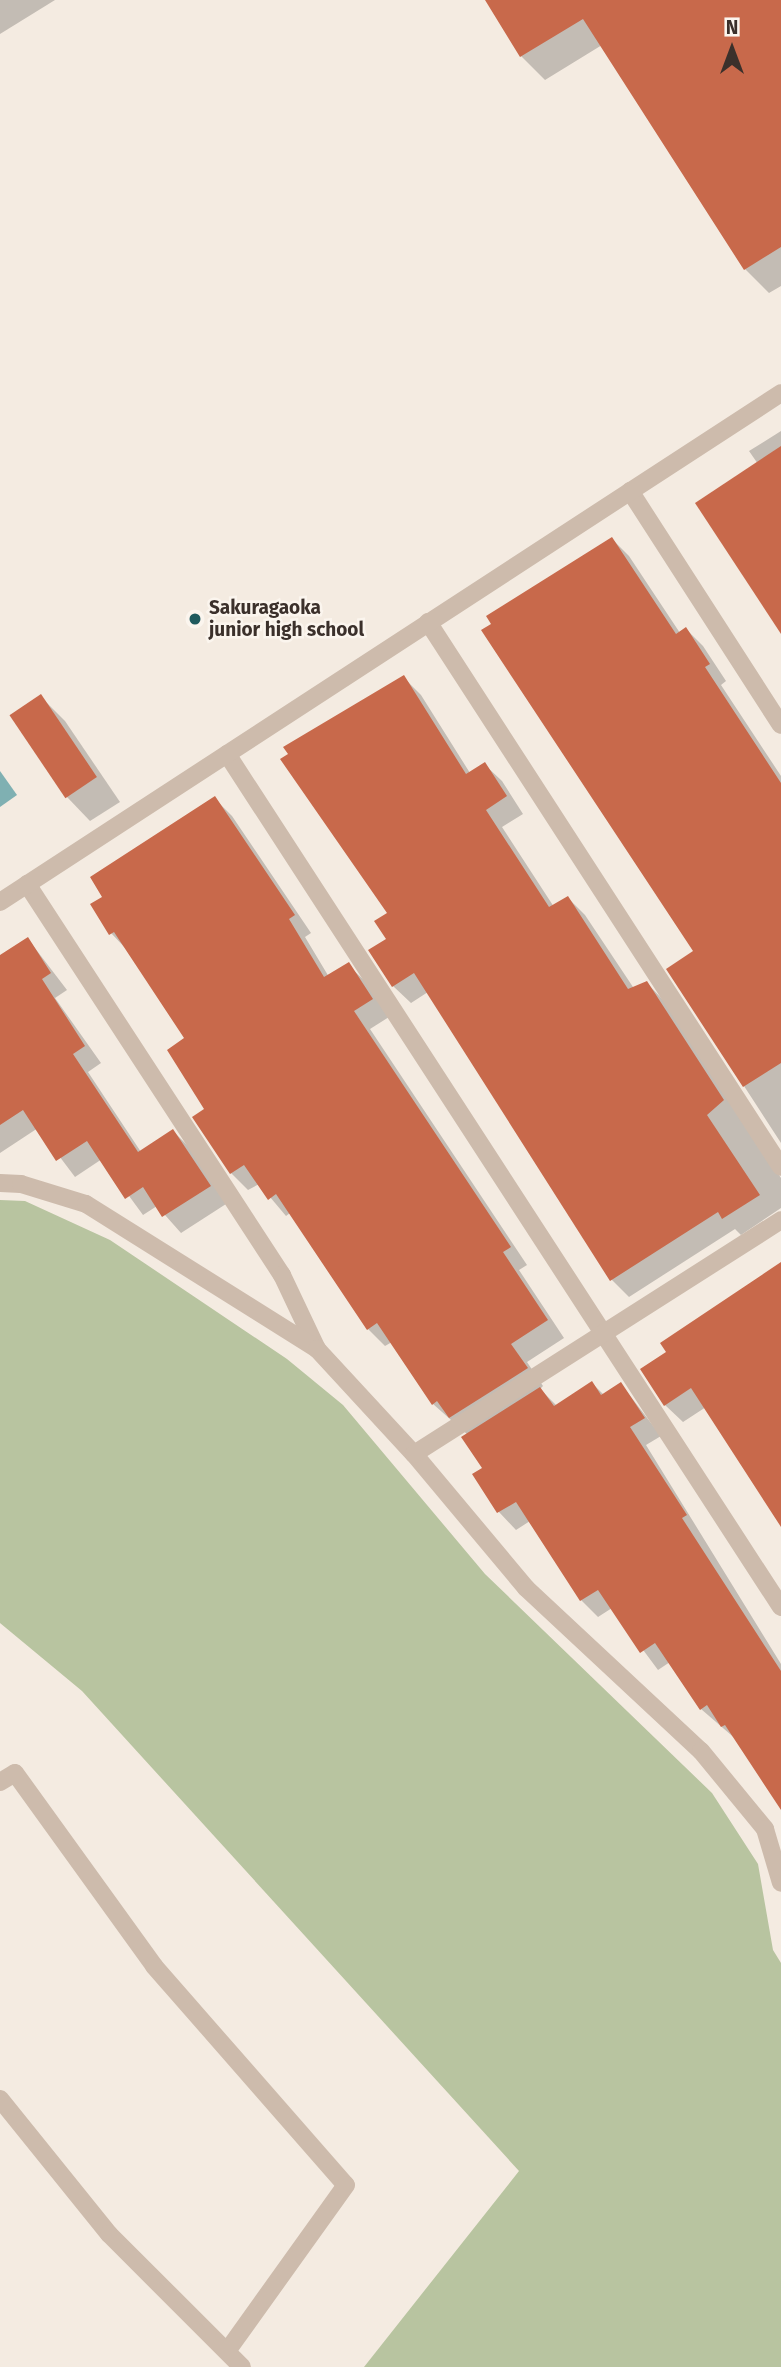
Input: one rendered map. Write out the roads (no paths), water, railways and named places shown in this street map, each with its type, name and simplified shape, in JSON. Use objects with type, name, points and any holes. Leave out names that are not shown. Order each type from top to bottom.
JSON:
[{"type":"street","points":[[0,902],[781,393]]},
{"type":"street","points":[[630,491],[781,725]]},
{"type":"street","points":[[428,622],[781,1167]]},
{"type":"street","points":[[227,754],[781,1607]]},
{"type":"street","points":[[27,884],[282,1275],[317,1349]]},
{"type":"street","points":[[0,1183],[21,1184],[86,1204],[317,1349],[414,1454],[526,1588],[701,1751],[765,1829],[781,1883]]},
{"type":"street","points":[[414,1454],[781,1220]]},
{"type":"street","points":[[0,1782],[15,1773],[154,1966],[346,2185],[227,2351]]},
{"type":"street","points":[[0,2099],[109,2234],[242,2367]]},
{"type":"water","points":[[0,771],[17,795],[0,807]]},
{"type":"place","name":"Sakuragaoka junior high school","points":[[195,619]]}]
